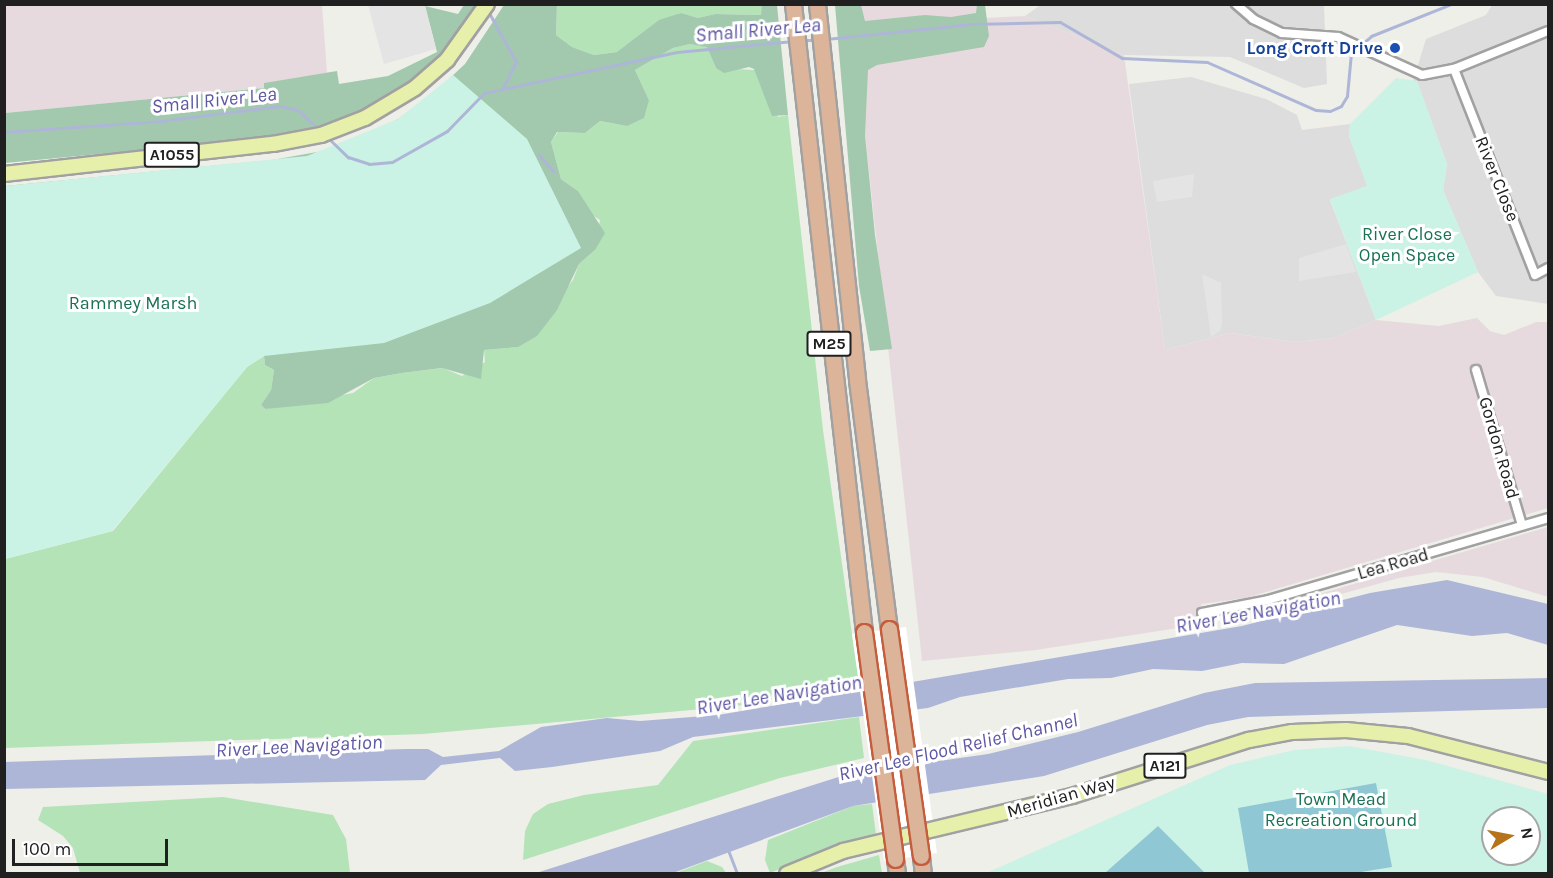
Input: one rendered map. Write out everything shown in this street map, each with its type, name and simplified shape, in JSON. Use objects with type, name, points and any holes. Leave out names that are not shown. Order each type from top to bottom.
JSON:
[{"type":"highway","name":"M25","points":[[817,8],[889,629],[923,873]]},
{"type":"highway","name":"M25","points":[[793,9],[864,632],[896,866]]},
{"type":"main road","name":"A1055","points":[[4,174],[314,137],[330,132],[365,118],[415,88],[447,60],[487,4]]},
{"type":"main road","name":"A1055","points":[[4,168],[28,170]]},
{"type":"main road","name":"Meridian Way","points":[[787,873],[843,851],[1063,798],[1249,740],[1292,732],[1346,730],[1408,736],[1548,772]]},
{"type":"street","points":[[1236,4],[1252,19],[1282,33],[1344,39],[1369,53],[1422,75],[1454,69],[1548,31]]},
{"type":"street","name":"River Close","points":[[1454,69],[1535,275],[1548,268]]},
{"type":"street","name":"Gordon Road","points":[[1476,370],[1522,525]]},
{"type":"street","name":"Lea Road","points":[[1202,613],[1268,600],[1548,518]]},
{"type":"shaded area","points":[[1042,4],[1324,5],[1327,84],[1304,88],[1230,57],[1124,55],[1025,16]]},
{"type":"shaded area","points":[[5,5],[322,5],[327,73],[265,83],[265,88],[5,113]]},
{"type":"shaded area","points":[[368,5],[425,5],[436,49],[384,64]]},
{"type":"shaded area","points":[[851,5],[982,5],[985,18],[1025,16],[1124,55],[1165,350],[1230,333],[1296,342],[1334,338],[1376,320],[1439,326],[1477,318],[1490,331],[1504,335],[1536,322],[1548,322],[1548,508],[1246,598],[1201,604],[1204,624],[1036,650],[922,661]]},
{"type":"shaded area","points":[[1492,5],[1548,5],[1548,304],[1496,296],[1478,272],[1443,190],[1447,164],[1417,82],[1413,81],[1426,39],[1486,15]]},
{"type":"shaded area","points":[[1191,77],[1266,99],[1297,115],[1302,130],[1350,124],[1349,136],[1368,186],[1330,200],[1376,320],[1334,338],[1296,342],[1230,333],[1165,350],[1129,84]]},
{"type":"shaded area","points":[[1194,174],[1192,197],[1157,202],[1153,181]]},
{"type":"shaded area","points":[[1346,244],[1356,272],[1299,281],[1299,258]]},
{"type":"shaded area","points":[[1202,274],[1221,283],[1222,324],[1220,331],[1211,337]]},
{"type":"shaded area","points":[[1548,527],[1548,597],[1483,577],[1436,572],[1399,578],[1258,617],[1258,612]]},
{"type":"shaded area","points":[[1447,580],[1548,604],[1548,645],[1507,633],[1472,636],[1397,625],[1284,664],[1242,663],[1202,671],[1153,669],[1111,678],[1068,679],[960,697],[928,708],[693,737],[660,751],[552,767],[515,771],[500,758],[441,765],[425,780],[5,789],[4,762],[406,749],[428,749],[443,757],[499,751],[541,727],[607,718],[640,721],[718,715],[1242,626],[1370,593]]},
{"type":"shaded area","points":[[1548,678],[1548,708],[1248,717],[1207,725],[1044,776],[853,806],[673,873],[536,873],[848,774],[988,754],[1078,732],[1204,693],[1255,683]]},
{"type":"green space","points":[[557,4],[762,4],[762,15],[715,14],[698,18],[680,13],[617,52],[594,55],[572,47],[556,35]]},
{"type":"green space","points":[[464,5],[479,5],[434,65],[398,93],[328,125],[266,138],[5,163],[5,113],[264,88],[264,83],[337,71],[339,84],[388,76],[437,52],[425,6],[458,14]]},
{"type":"green space","name":"Rammey Marsh","points":[[504,5],[557,5],[556,35],[572,47],[594,55],[617,52],[659,20],[681,13],[698,18],[715,14],[761,15],[762,5],[777,5],[788,115],[772,116],[754,69],[749,67],[724,73],[716,68],[707,47],[690,44],[673,48],[635,70],[649,100],[644,118],[627,126],[600,121],[585,133],[557,132],[551,142],[561,179],[578,191],[605,233],[595,250],[579,264],[557,310],[537,336],[518,347],[484,350],[481,379],[442,368],[402,373],[374,378],[328,403],[265,409],[261,405],[271,390],[274,370],[265,365],[264,356],[5,186],[272,160],[334,149],[398,119],[434,93],[465,64]]},
{"type":"green space","points":[[835,5],[861,5],[865,21],[925,15],[951,17],[976,13],[977,5],[985,5],[989,36],[984,47],[877,65],[868,70],[865,135],[875,235],[892,349],[870,351],[859,286]]},
{"type":"green space","points":[[690,44],[707,46],[716,68],[755,70],[778,117],[788,115],[823,430],[859,683],[736,706],[423,734],[5,748],[5,559],[113,531],[247,367],[264,356],[265,365],[274,370],[271,390],[261,405],[265,409],[353,393],[374,378],[402,373],[443,368],[462,376],[485,362],[484,350],[518,347],[573,280],[579,264],[595,250],[600,220],[589,213],[578,191],[561,179],[551,142],[558,132],[585,133],[600,121],[627,126],[649,100],[635,70],[673,48]]},
{"type":"green space","name":"Rammey Marsh","points":[[453,75],[527,139],[581,248],[490,303],[384,343],[264,356],[247,367],[112,531],[5,559],[5,186],[307,156],[398,119]]},
{"type":"green space","name":"River Close Open Space","points":[[1396,78],[1417,81],[1447,164],[1443,190],[1478,272],[1376,320],[1330,199],[1367,186],[1349,136],[1350,124]]},
{"type":"green space","points":[[859,717],[864,758],[780,778],[523,860],[525,831],[533,814],[548,804],[584,795],[658,785],[693,741]]},
{"type":"green space","name":"Town Mead Recreation Ground","points":[[1349,746],[1426,760],[1548,794],[1548,873],[984,874],[1230,765],[1294,750]]},
{"type":"green space","points":[[1376,783],[1392,867],[1355,873],[1249,873],[1238,808]]},
{"type":"green space","points":[[223,797],[333,815],[346,839],[350,873],[80,873],[73,848],[63,836],[38,820],[43,807]]},
{"type":"green space","points":[[872,804],[876,835],[833,846],[770,873],[765,860],[768,840],[853,806]]},
{"type":"green space","points":[[1158,826],[1205,873],[1105,873]]},
{"type":"green space","points":[[879,855],[882,873],[821,873],[837,867]]},
{"type":"green space","points":[[707,861],[722,867],[726,873],[673,874]]},
{"type":"pier","points":[[906,627],[937,853],[884,861],[852,634]]},
{"type":"waterway","name":"Small River Lea","points":[[826,39],[971,24],[1060,22],[1122,58],[1207,62],[1316,110],[1330,111],[1341,106],[1347,96],[1351,53],[1371,36],[1451,4]]},
{"type":"waterway","points":[[488,11],[516,62],[503,87]]},
{"type":"waterway","name":"Small River Lea","points":[[802,40],[817,40]]},
{"type":"waterway","name":"Small River Lea","points":[[328,138],[348,157],[369,164],[392,162],[447,131],[484,93],[677,52],[793,41]]},
{"type":"waterway","name":"Small River Lea","points":[[4,132],[161,121],[280,106],[298,110],[321,132]]},
{"type":"waterway","points":[[538,154],[553,171]]},
{"type":"waterway","points":[[728,850],[737,874]]},
{"type":"place","name":"Long Croft Drive","points":[[1395,48]]},
{"type":"water label","name":"River Lee Navigation","points":[[1258,612]]},
{"type":"water label","name":"River Lee Navigation","points":[[779,695]]},
{"type":"water label","name":"River Lee Navigation","points":[[299,746]]},
{"type":"water label","name":"River Lee Flood Relief Channel","points":[[958,747]]}]
